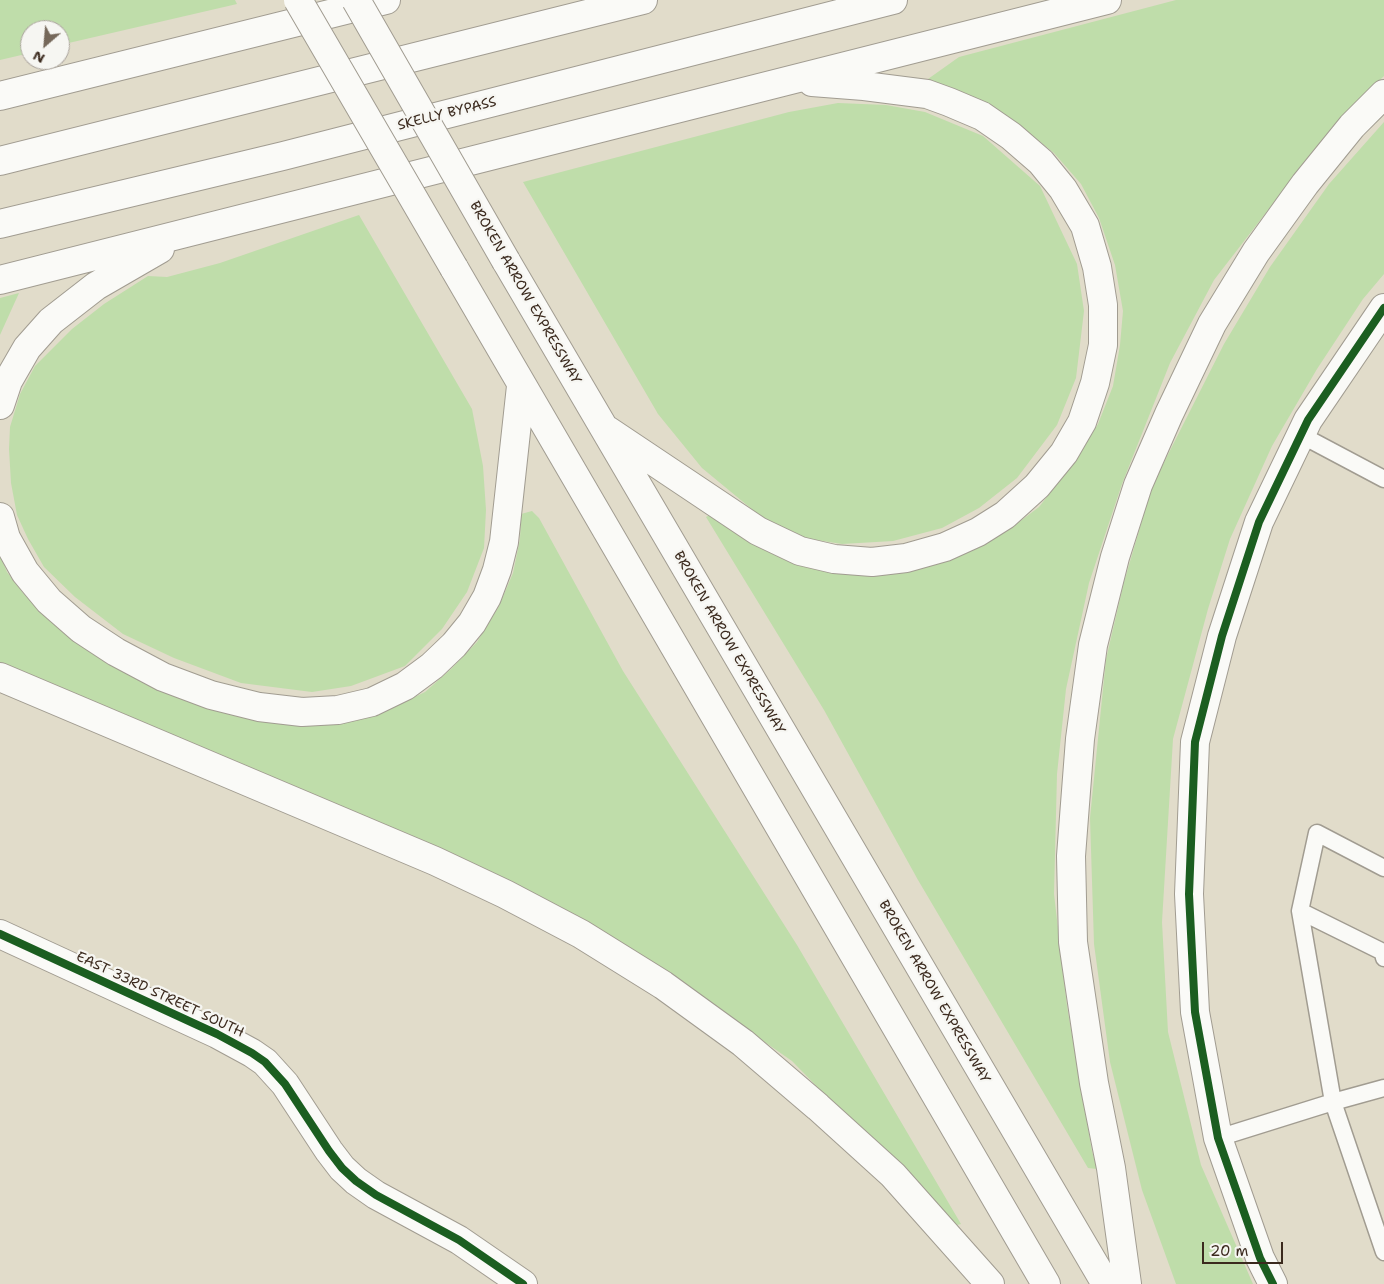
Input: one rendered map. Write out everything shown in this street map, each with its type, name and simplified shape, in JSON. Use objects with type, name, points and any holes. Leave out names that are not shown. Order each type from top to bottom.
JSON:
[{"type":"main road","points":[[298,0],[521,386],[1046,1284]]},
{"type":"main road","name":"BROKEN ARROW EXPRESSWAY","points":[[356,0],[601,426],[1106,1284]]},
{"type":"main road","points":[[0,96],[386,0]]},
{"type":"main road","points":[[0,161],[643,0]]},
{"type":"main road","name":"SKELLY BYPASS","points":[[0,224],[274,158],[893,0]]},
{"type":"main road","points":[[0,280],[1107,0]]},
{"type":"main road","points":[[601,426],[758,531],[800,551],[834,559],[872,562],[906,558],[945,547],[978,532],[1004,515],[1036,486],[1064,454],[1082,422],[1095,383],[1103,345],[1103,305],[1097,267],[1085,226],[1063,188],[1042,162],[1011,136],[982,116],[927,94],[864,86],[788,81]]},
{"type":"main road","points":[[1127,1284],[1111,1168],[1094,1083],[1073,942],[1072,846],[1080,739],[1093,645],[1115,557],[1138,485],[1212,324],[1256,252],[1305,184],[1352,126],[1384,94]]},
{"type":"main road","points":[[0,404],[8,381],[27,348],[51,322],[96,286],[185,234]]},
{"type":"main road","points":[[1273,1284],[1260,1258],[1218,1138],[1196,1012],[1189,894],[1195,742],[1222,636],[1259,522],[1308,420],[1384,308]]},
{"type":"main road","points":[[0,517],[6,538],[24,572],[49,601],[81,629],[116,652],[164,677],[211,696],[259,707],[302,712],[338,710],[372,702],[405,686],[432,666],[472,622],[487,597],[497,570],[504,542],[521,386]]},
{"type":"main road","points":[[0,677],[435,861],[505,894],[581,934],[671,991],[743,1044],[818,1107],[893,1175],[990,1284]]},
{"type":"main road","name":"EAST 33RD STREET SOUTH","points":[[0,934],[216,1034],[252,1053],[265,1062],[284,1084],[328,1151],[356,1181],[376,1195],[459,1240],[524,1284]]},
{"type":"lane","points":[[1301,435],[1384,479]]},
{"type":"lane","points":[[1384,868],[1317,833],[1300,911],[1333,1102],[1384,1252]]},
{"type":"lane","points":[[1300,911],[1383,952],[1384,958]]},
{"type":"lane","points":[[1218,1138],[1384,1088]]},
{"type":"green space","points":[[0,0],[235,0],[237,4],[70,43],[70,20],[20,20],[20,55],[0,60]]},
{"type":"green space","points":[[1176,0],[1384,0],[1384,76],[1333,126],[1214,280],[1170,363],[1122,484],[1089,583],[1066,689],[1057,774],[1054,894],[1067,1006],[1092,1151],[1097,1169],[1088,1168],[918,880],[824,710],[706,517],[713,513],[768,550],[807,567],[843,573],[872,574],[909,572],[977,548],[1011,528],[1039,507],[1071,466],[1098,424],[1113,386],[1120,345],[1123,311],[1115,265],[1099,218],[1081,184],[1054,153],[1012,119],[928,79],[959,57]]},
{"type":"green space","points":[[838,103],[886,105],[925,112],[983,136],[1040,186],[1077,264],[1084,311],[1076,378],[1057,425],[1017,478],[979,508],[942,528],[893,541],[842,544],[804,538],[765,520],[702,468],[658,414],[523,182],[789,112]]},
{"type":"green space","points":[[1384,122],[1384,274],[1363,299],[1317,369],[1272,446],[1230,539],[1208,609],[1173,739],[1162,922],[1168,1032],[1201,1165],[1253,1284],[1176,1284],[1142,1190],[1110,1062],[1094,944],[1090,818],[1106,659],[1124,582],[1152,486],[1224,344],[1270,267],[1329,184]]},
{"type":"green space","points":[[359,215],[472,409],[483,466],[486,510],[484,548],[467,592],[442,629],[405,666],[351,686],[312,692],[241,683],[174,658],[123,634],[75,597],[44,567],[17,515],[11,483],[10,427],[20,394],[35,366],[72,329],[104,304],[148,276],[167,277],[220,263]]},
{"type":"green space","points":[[19,293],[0,335],[0,298]]},
{"type":"green space","points":[[532,511],[539,518],[623,671],[797,945],[961,1224],[953,1226],[792,1061],[651,963],[0,665],[0,555],[7,572],[23,593],[63,631],[151,686],[383,712],[425,692],[477,642],[499,606],[513,573],[520,539],[521,514]]},
{"type":"cycle path","points":[[1273,1284],[1260,1258],[1218,1138],[1195,1012],[1189,894],[1195,742],[1222,636],[1259,522],[1308,420],[1384,308]]},
{"type":"cycle path","points":[[0,934],[217,1034],[252,1053],[265,1062],[285,1084],[329,1151],[342,1168],[356,1181],[376,1195],[459,1240],[523,1284]]}]
